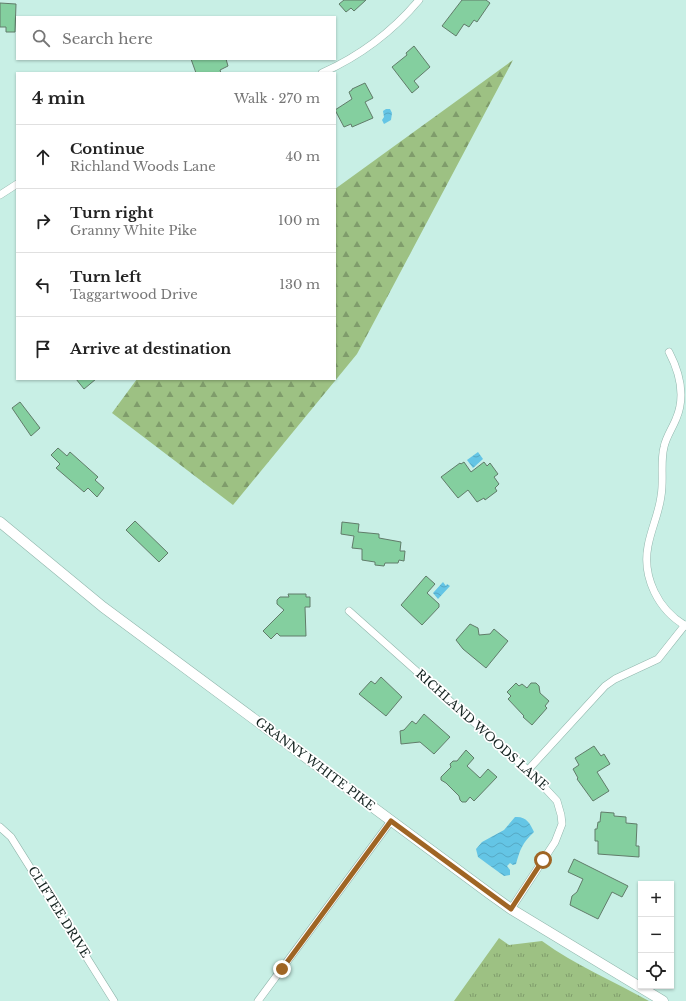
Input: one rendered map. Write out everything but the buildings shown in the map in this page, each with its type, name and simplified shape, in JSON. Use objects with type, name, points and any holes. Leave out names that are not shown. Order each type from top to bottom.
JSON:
[{"type":"main road","name":"GRANNY WHITE PIKE","points":[[0,522],[103,607],[511,909],[663,1001]]},
{"type":"street","points":[[324,72],[352,58],[376,41],[399,22],[419,0]]},
{"type":"street","points":[[0,195],[16,185]]},
{"type":"street","points":[[528,770],[605,686],[614,679],[658,659],[686,626],[670,613],[658,598],[649,577],[647,558],[649,541],[661,497],[664,446],[683,403],[683,379],[669,352]]},
{"type":"street","name":"RICHLAND WOODS LANE","points":[[350,611],[528,770],[555,797],[561,810],[562,824],[555,842],[511,909]]},
{"type":"street","points":[[258,1001],[391,821]]},
{"type":"street","name":"CLIFTEE DRIVE","points":[[0,827],[11,837],[114,1001]]},
{"type":"green space","points":[[513,60],[357,354],[336,380],[336,188]]},
{"type":"green space","points":[[136,380],[336,380],[233,505],[112,413]]},
{"type":"green space","points":[[499,938],[509,945],[542,941],[581,965],[649,1001],[454,1001]]},
{"type":"water","points":[[390,109],[392,113],[391,120],[384,124],[382,120],[384,117],[383,111]]},
{"type":"water","points":[[478,452],[483,459],[473,468],[467,460]]},
{"type":"water","points":[[443,582],[446,586],[447,584],[450,586],[438,599],[433,593]]},
{"type":"water","points":[[515,817],[525,819],[534,832],[522,847],[516,864],[513,865],[510,863],[507,866],[510,870],[510,875],[504,876],[478,857],[476,849],[482,842],[504,830]]},
{"type":"route","points":[[282,969],[391,821],[511,909],[543,860]]}]
